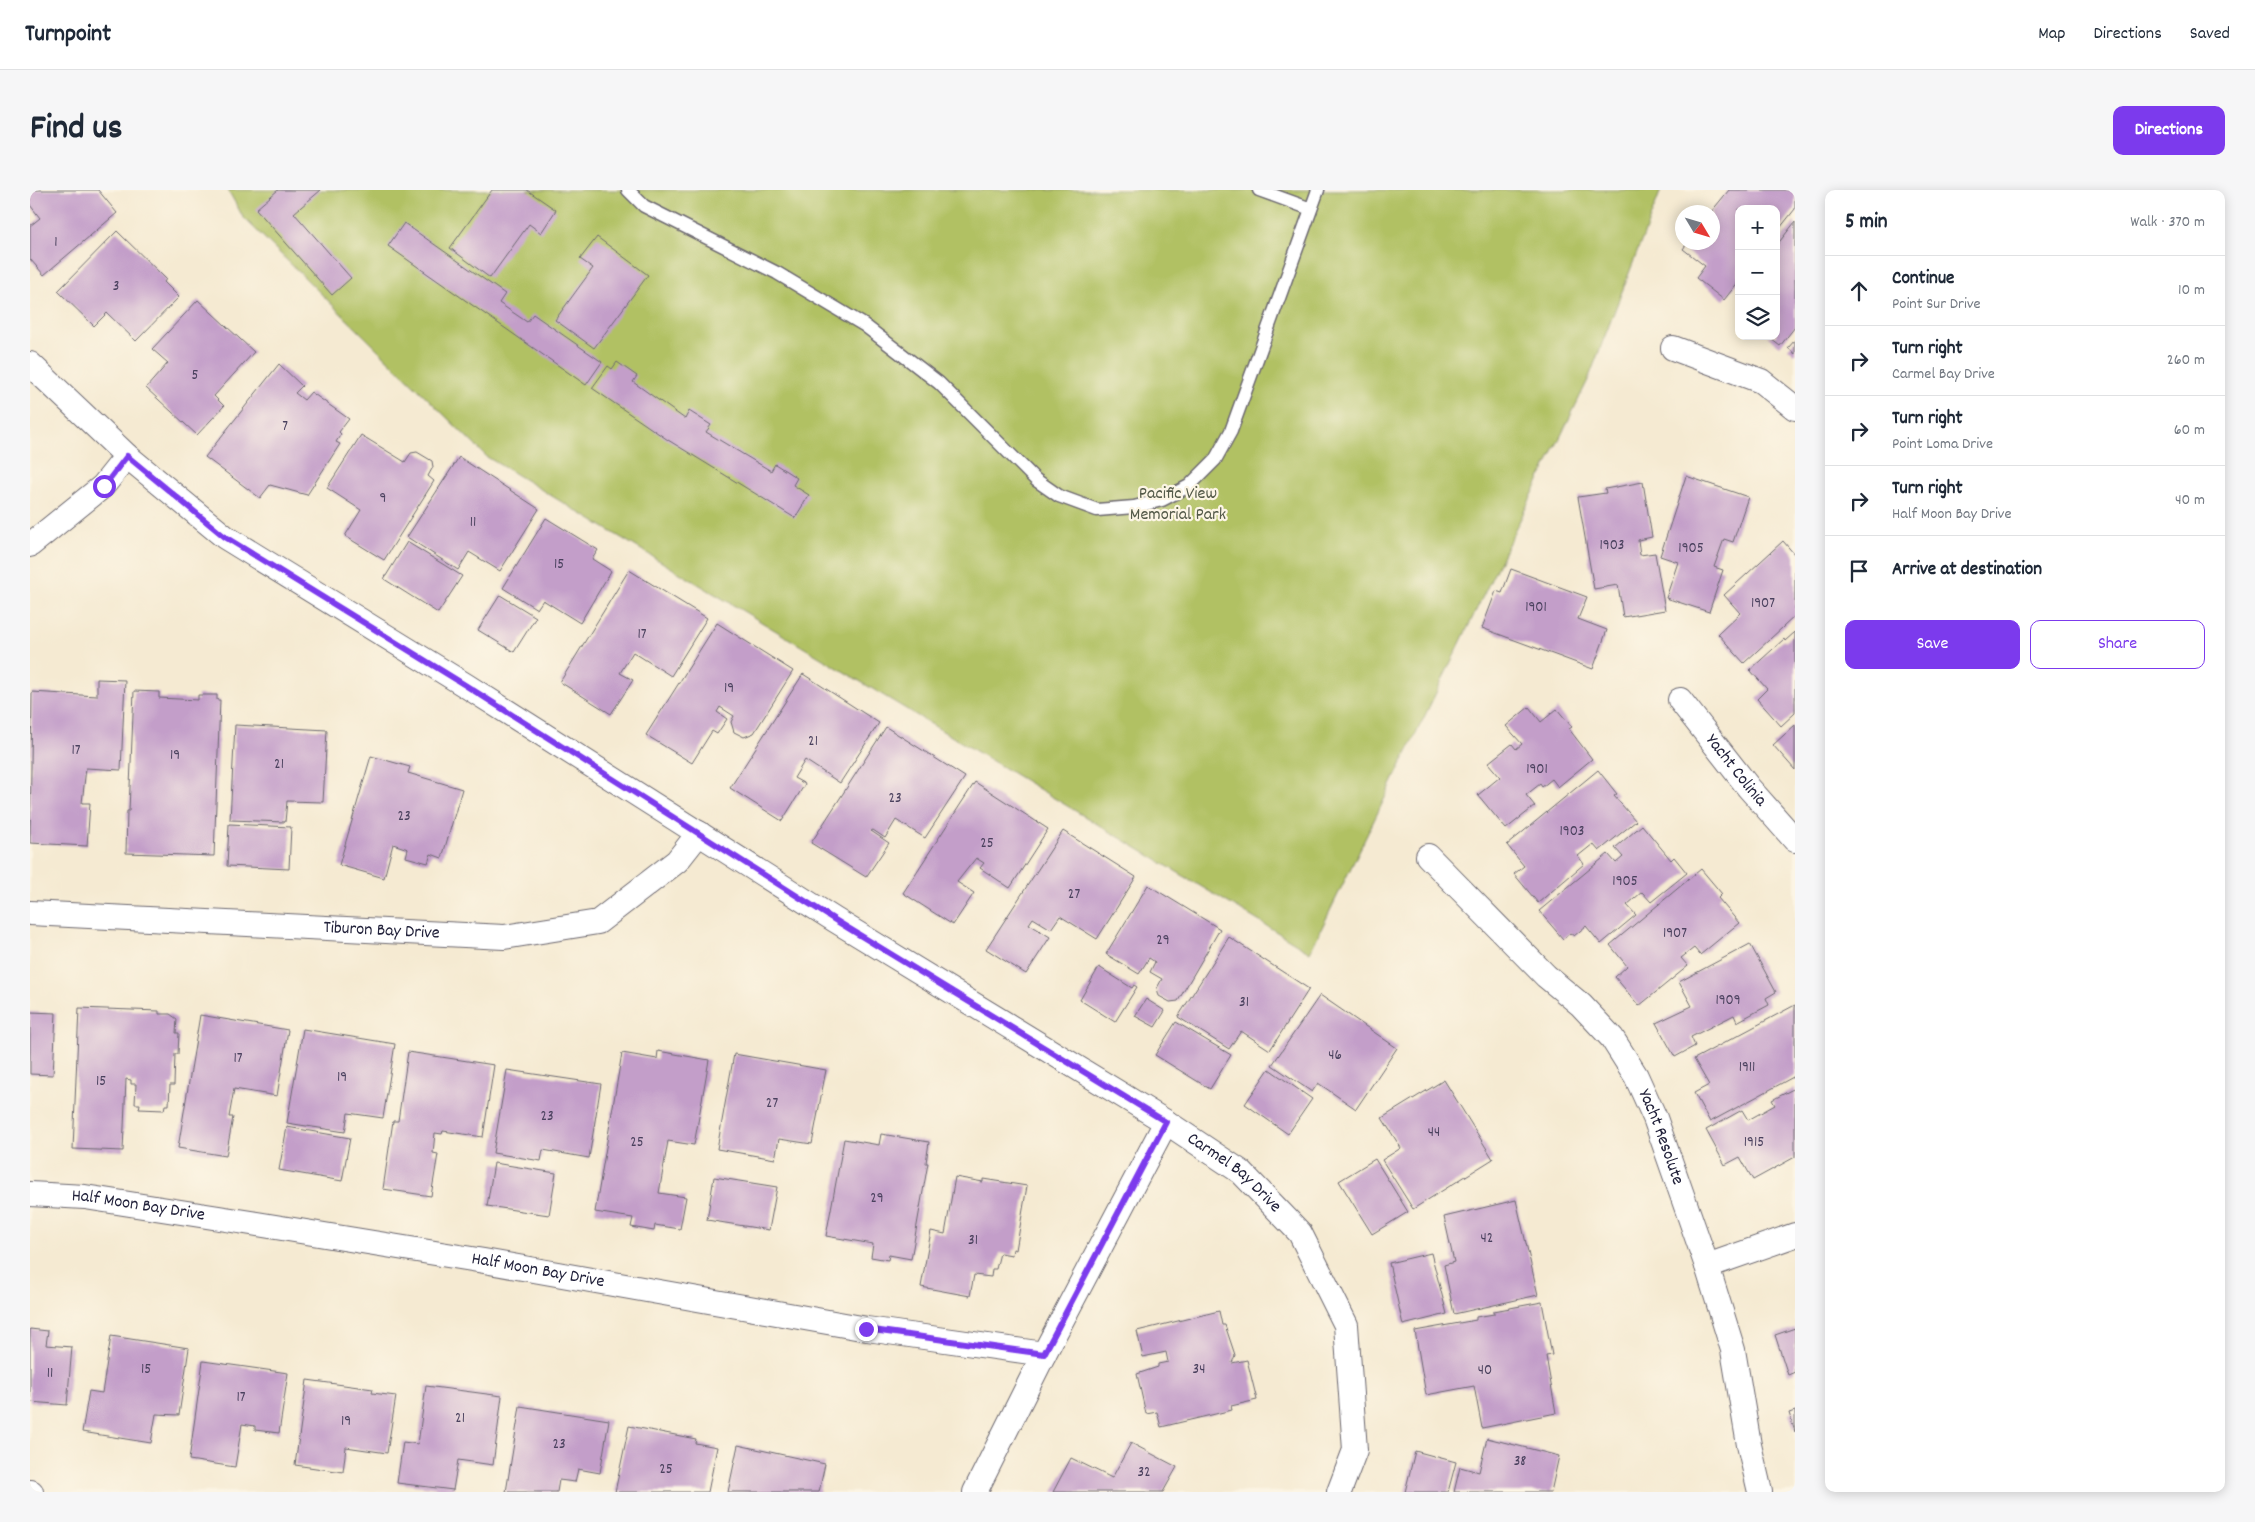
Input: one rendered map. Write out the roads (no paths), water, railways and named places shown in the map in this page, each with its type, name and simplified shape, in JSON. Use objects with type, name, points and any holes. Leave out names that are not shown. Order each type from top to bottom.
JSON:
[{"type":"street","points":[[1673,348],[1761,381],[1795,408]]},
{"type":"street","name":"Carmel Bay Drive","points":[[30,364],[127,456],[225,537],[699,832],[835,920],[1166,1122],[1242,1172],[1300,1233],[1346,1325],[1355,1450],[1339,1492]]},
{"type":"street","points":[[30,545],[104,486],[127,456]]},
{"type":"street","name":"Yacht Colinia","points":[[1680,700],[1749,788],[1795,840]]},
{"type":"street","name":"Tiburon Bay Drive","points":[[30,913],[504,937],[598,922],[677,861],[699,832]]},
{"type":"street","name":"Yacht Resolute","points":[[1428,856],[1546,976],[1581,1005],[1612,1038],[1636,1076],[1655,1118],[1708,1266],[1733,1350],[1749,1445],[1760,1492]]},
{"type":"street","points":[[976,1492],[1044,1354],[1166,1122]]},
{"type":"street","name":"Half Moon Bay Drive","points":[[30,1194],[85,1198],[251,1223],[484,1261],[866,1329],[1044,1354]]},
{"type":"street","points":[[1708,1266],[1795,1235]]},
{"type":"lane","points":[[628,190],[644,206],[777,273],[864,325],[939,383],[1036,480],[1059,496],[1097,510],[1134,507],[1162,500],[1189,486],[1215,460],[1231,431],[1318,190]]},
{"type":"lane","points":[[1259,190],[1311,209]]},
{"type":"park label","name":"Pacific View Memorial Park","points":[[1178,504]]}]
